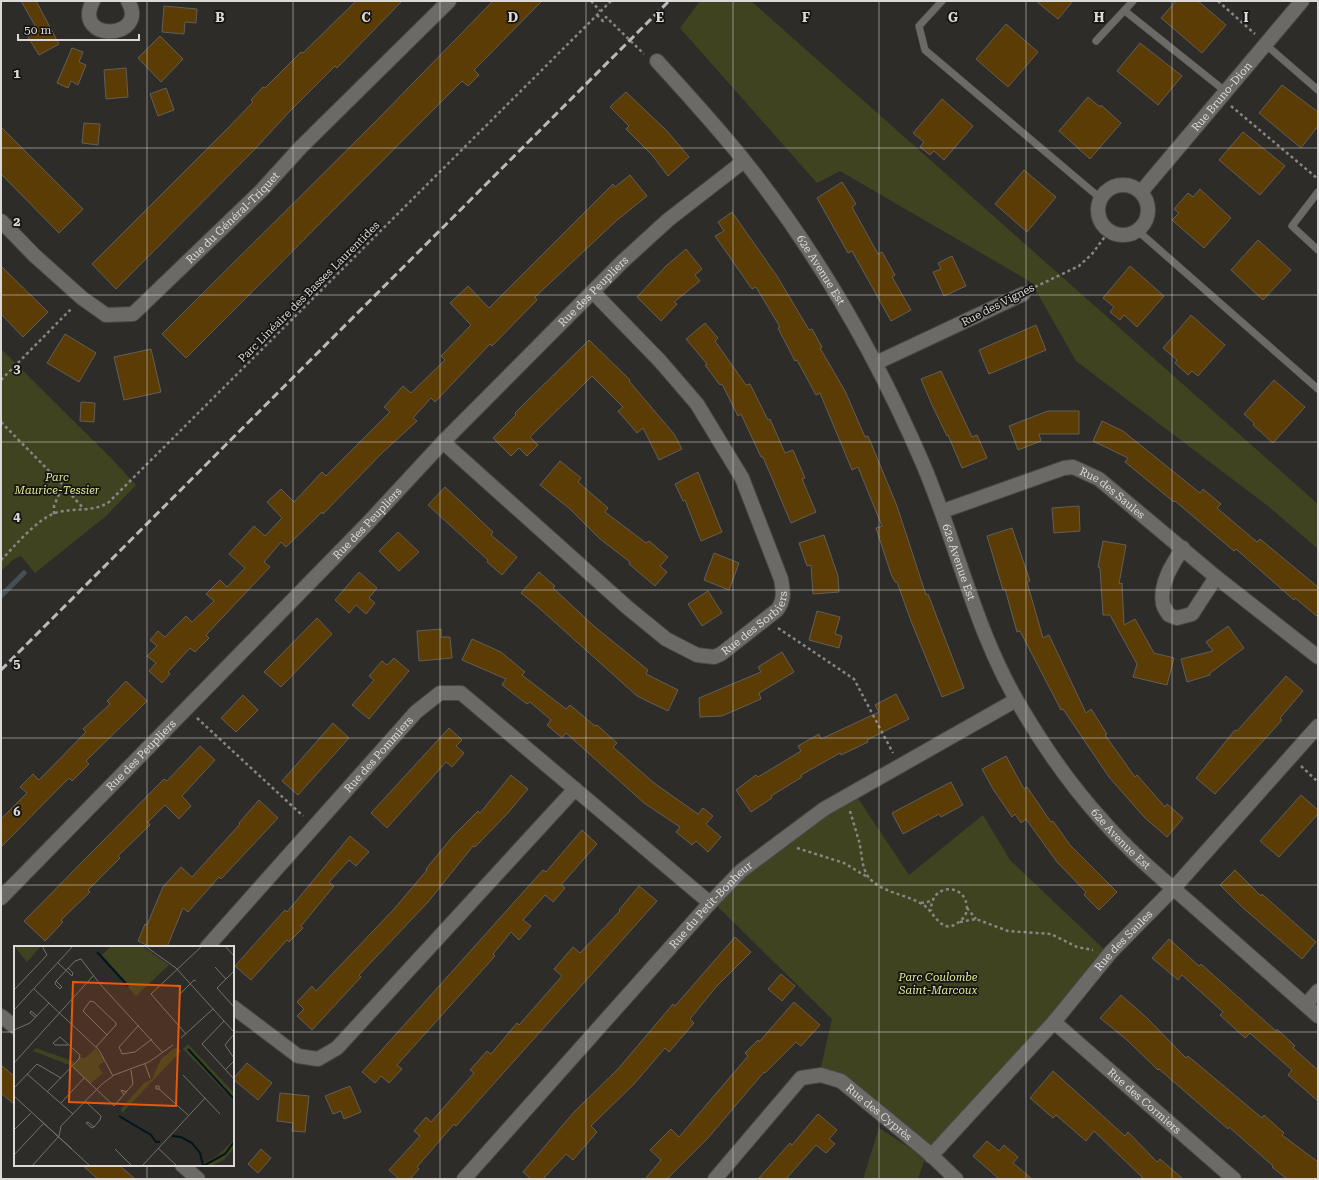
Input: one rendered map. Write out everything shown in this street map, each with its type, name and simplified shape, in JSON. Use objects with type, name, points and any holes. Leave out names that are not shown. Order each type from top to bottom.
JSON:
[{"type":"street","points":[[93,1],[90,11],[93,23],[99,30],[111,33],[120,31],[128,22],[131,10],[128,1]]},
{"type":"street","name":"Rue du Général-Triquet","points":[[1,221],[34,255],[82,298],[106,315],[133,314],[261,191],[301,147],[449,1]]},
{"type":"street","name":"Rue Bruno-Dion","points":[[1141,192],[1302,1]]},
{"type":"street","name":"62e Avenue Est","points":[[657,61],[744,161],[806,246],[836,293],[876,363],[915,446],[943,511],[980,619],[997,661],[1016,700],[1057,762],[1095,813],[1132,852],[1318,1016]]},
{"type":"street","name":"Rue des Peupliers","points":[[1,898],[367,524],[443,442],[593,292],[658,229],[744,161]]},
{"type":"street","points":[[1116,185],[1130,185],[1141,192],[1148,203],[1149,210],[1147,219],[1138,231],[1130,235],[1121,236],[1109,231],[1100,220],[1098,210],[1100,198],[1106,191],[1116,185]]},
{"type":"street","name":"Rue des Sorbiers","points":[[443,442],[628,608],[666,639],[691,652],[697,655],[714,657],[722,654],[777,610],[780,606],[783,594],[781,579],[742,478],[697,404],[660,361],[593,292]]},
{"type":"street","name":"Rue des Vignes","points":[[876,363],[1023,294]]},
{"type":"street","name":"Rue des Saules","points":[[943,511],[1064,468],[1073,467],[1099,479],[1216,576],[1318,657]]},
{"type":"street","points":[[1183,548],[1170,568],[1164,586],[1163,604],[1169,615],[1177,618],[1192,614],[1216,576]]},
{"type":"street","name":"Rue des Pommiers","points":[[208,946],[416,712],[440,693],[460,693],[710,903]]},
{"type":"street","name":"Rue du Petit-Bonheur","points":[[464,1179],[710,903],[741,871],[824,809],[846,798],[1016,700]]},
{"type":"street","name":"Rue des Saules","points":[[931,1156],[1054,1022],[1111,952],[1173,889],[1318,726]]},
{"type":"street","points":[[234,1008],[298,1056],[318,1059],[338,1048],[575,789]]},
{"type":"street","points":[[1306,1005],[1318,991]]},
{"type":"street","points":[[1,1016],[14,1026]]},
{"type":"street","name":"Rue des Cormiers","points":[[1054,1022],[1234,1179]]},
{"type":"street","name":"Rue des Cyprès","points":[[715,1179],[801,1078],[821,1074],[841,1081],[931,1156],[956,1179]]},
{"type":"street","points":[[183,1166],[198,1179]]},
{"type":"lane","points":[[942,1],[919,26],[925,50],[1100,198]]},
{"type":"lane","points":[[1096,41],[1133,1]]},
{"type":"lane","points":[[1125,11],[1223,94]]},
{"type":"lane","points":[[1265,44],[1318,90]]},
{"type":"lane","points":[[1318,192],[1292,226],[1318,250]]},
{"type":"lane","points":[[1138,231],[1318,388]]},
{"type":"path","points":[[591,1],[600,11]]},
{"type":"path","name":"Parc Linéaire des Basses Laurentides","points":[[1,560],[36,525],[54,514],[101,507],[113,499],[611,1]]},
{"type":"path","points":[[1218,1],[1237,16],[1265,44]]},
{"type":"path","points":[[597,15],[602,21],[606,17],[630,40],[644,54],[641,58]]},
{"type":"path","points":[[1223,94],[1318,179]]},
{"type":"path","name":"Rue des Vignes","points":[[1023,294],[1044,282],[1079,266],[1092,254],[1109,231]]},
{"type":"path","points":[[1,380],[75,305]]},
{"type":"path","points":[[1,422],[63,485],[84,509]]},
{"type":"path","points":[[54,514],[54,506],[63,485]]},
{"type":"path","points":[[776,626],[854,680],[893,754]]},
{"type":"path","points":[[186,708],[314,826]]},
{"type":"path","points":[[1300,766],[1318,782]]},
{"type":"path","points":[[846,798],[859,842],[863,864],[869,878]]},
{"type":"path","points":[[782,840],[821,857],[844,863],[893,893],[921,903],[931,911]]},
{"type":"path","points":[[959,922],[966,914],[967,908],[965,899],[961,894],[951,889],[941,891],[936,894],[932,901],[931,911],[933,917],[943,924],[950,925],[976,919]]},
{"type":"path","points":[[921,903],[932,901]]},
{"type":"path","points":[[967,908],[976,919],[1008,931],[1051,934],[1082,948],[1111,952]]},
{"type":"green space","points":[[700,1],[751,1],[1318,504],[1318,549],[1268,506],[1076,361],[1031,282],[840,171],[817,183],[680,28]]},
{"type":"green space","name":"Parc Maurice-Tessier","points":[[1,349],[112,459],[136,485],[106,516],[35,573],[21,556],[14,559],[1,571]]},
{"type":"green space","name":"Parc Coulombe Saint-Marcoux","points":[[855,794],[909,875],[983,815],[1010,860],[1109,954],[930,1154],[820,1071],[832,1019],[717,906],[780,843]]},
{"type":"green space","points":[[879,1128],[925,1158],[918,1179],[863,1179]]},
{"type":"building","points":[[21,1],[36,1],[59,44],[39,55],[27,35],[37,29]]},
{"type":"building","points":[[356,1],[402,1],[337,68],[335,66],[289,112],[256,148],[116,289],[92,264],[230,126],[253,102],[251,100],[263,87],[265,88],[301,52],[303,53]]},
{"type":"building","points":[[493,1],[542,1],[474,70],[479,75],[468,86],[462,81],[186,358],[162,334],[378,119]]},
{"type":"building","points":[[1036,1],[1073,1],[1058,19]]},
{"type":"building","points":[[1176,1],[1198,1],[1226,25],[1202,53],[1161,18]]},
{"type":"building","points":[[164,6],[197,9],[196,23],[185,22],[184,34],[162,32]]},
{"type":"building","points":[[1006,24],[1038,52],[1008,87],[976,59]]},
{"type":"building","points":[[160,36],[183,59],[161,82],[138,58]]},
{"type":"building","points":[[1140,43],[1182,76],[1158,105],[1117,71]]},
{"type":"building","points":[[72,48],[83,52],[79,62],[86,65],[78,85],[71,81],[68,88],[57,83]]},
{"type":"building","points":[[126,68],[128,97],[106,99],[104,70]]},
{"type":"building","points":[[1282,85],[1318,112],[1318,126],[1301,148],[1259,113]]},
{"type":"building","points":[[166,88],[174,110],[158,116],[150,94]]},
{"type":"building","points":[[626,92],[667,131],[689,157],[668,176],[652,155],[626,129],[629,126],[610,107]]},
{"type":"building","points":[[1088,97],[1100,107],[1101,105],[1121,123],[1090,159],[1059,131]]},
{"type":"building","points":[[942,99],[973,126],[944,160],[934,151],[930,155],[920,147],[924,142],[913,133]]},
{"type":"building","points":[[84,123],[100,124],[98,145],[82,143]]},
{"type":"building","points":[[1,127],[83,209],[59,233],[1,174]]},
{"type":"building","points":[[1243,132],[1285,166],[1260,195],[1219,160]]},
{"type":"building","points":[[1024,170],[1056,197],[1027,232],[995,204]]},
{"type":"building","points":[[630,175],[647,196],[616,221],[535,297],[537,300],[492,346],[490,344],[435,402],[431,398],[413,418],[417,421],[382,453],[323,514],[322,512],[286,547],[281,542],[264,562],[270,567],[206,635],[209,638],[195,652],[190,648],[168,672],[170,674],[162,683],[149,671],[156,663],[147,656],[157,646],[150,640],[158,631],[165,637],[186,616],[192,622],[214,601],[206,594],[220,580],[227,587],[245,568],[229,554],[254,526],[265,536],[282,518],[267,502],[281,489],[294,502],[322,472],[326,476],[390,412],[384,407],[403,386],[411,393],[445,360],[441,356],[471,325],[450,303],[468,286],[489,308],[613,184],[615,187]]},
{"type":"building","points":[[842,182],[856,204],[852,207],[878,254],[882,252],[895,275],[892,277],[911,310],[891,321],[852,251],[848,253],[817,198]]},
{"type":"building","points":[[1200,189],[1231,218],[1204,248],[1172,220],[1179,213],[1174,209],[1188,193],[1193,197]]},
{"type":"building","points":[[732,212],[777,276],[809,330],[812,329],[822,347],[820,348],[845,391],[865,437],[868,436],[897,506],[926,595],[928,594],[964,688],[942,697],[897,582],[895,582],[891,574],[876,528],[882,526],[858,467],[852,470],[820,393],[816,395],[797,360],[795,361],[778,328],[780,327],[756,287],[752,289],[715,236],[724,231],[718,222]]},
{"type":"building","points":[[1258,240],[1291,270],[1263,300],[1231,270]]},
{"type":"building","points":[[686,249],[702,269],[695,275],[700,281],[674,302],[677,304],[661,321],[637,297],[666,266]]},
{"type":"building","points":[[952,256],[966,286],[944,296],[933,272],[941,269],[938,263]]},
{"type":"building","points":[[1,266],[48,312],[23,337],[1,314]]},
{"type":"building","points":[[1130,266],[1164,296],[1137,327],[1124,315],[1120,320],[1110,312],[1114,307],[1103,298]]},
{"type":"building","points":[[1191,315],[1225,345],[1198,376],[1192,371],[1188,375],[1175,363],[1177,360],[1163,348]]},
{"type":"building","points":[[705,323],[718,338],[715,341],[746,385],[750,384],[768,420],[770,419],[785,453],[793,450],[805,478],[802,479],[816,512],[791,523],[763,457],[761,457],[741,414],[738,416],[722,384],[720,385],[705,365],[707,364],[686,339]]},
{"type":"building","points":[[1036,325],[1046,350],[989,374],[979,350]]},
{"type":"building","points":[[65,334],[96,353],[79,382],[47,363]]},
{"type":"building","points":[[589,340],[630,380],[629,381],[674,434],[682,449],[659,460],[643,428],[637,433],[618,411],[623,407],[592,376],[530,437],[538,445],[527,456],[519,448],[511,456],[493,438],[516,415],[515,413]]},
{"type":"building","points":[[151,349],[161,392],[124,400],[114,357]]},
{"type":"building","points":[[941,371],[972,437],[977,435],[987,458],[962,468],[921,379]]},
{"type":"building","points":[[1274,380],[1305,407],[1273,443],[1253,425],[1254,423],[1244,414]]},
{"type":"building","points":[[81,402],[95,403],[94,422],[80,421]]},
{"type":"building","points":[[1048,411],[1079,411],[1079,434],[1039,434],[1041,441],[1018,450],[1009,426]]},
{"type":"building","points":[[1102,421],[1123,431],[1200,493],[1203,489],[1221,504],[1217,508],[1257,542],[1260,539],[1318,587],[1318,617],[1295,598],[1294,600],[1236,549],[1234,551],[1175,501],[1174,502],[1125,462],[1128,458],[1093,441]]},
{"type":"building","points":[[560,461],[581,478],[578,482],[608,508],[605,512],[646,543],[649,541],[668,557],[660,566],[667,572],[655,586],[629,564],[630,562],[599,538],[570,509],[540,485]]},
{"type":"building","points":[[698,472],[722,532],[701,541],[685,500],[683,501],[675,484]]},
{"type":"building","points":[[445,487],[493,532],[491,535],[517,557],[502,575],[487,562],[488,560],[428,505]]},
{"type":"building","points":[[1079,506],[1080,531],[1054,533],[1052,508]]},
{"type":"building","points":[[1012,528],[1030,581],[1027,582],[1043,638],[1049,635],[1086,713],[1091,709],[1107,734],[1105,735],[1135,777],[1137,775],[1165,807],[1167,804],[1183,818],[1167,837],[1145,818],[1109,777],[1063,709],[1061,710],[1020,631],[1017,632],[1005,589],[1003,590],[987,536]]},
{"type":"building","points":[[398,532],[419,552],[399,571],[379,551]]},
{"type":"building","points":[[824,535],[838,576],[839,592],[813,594],[811,565],[807,566],[799,543]]},
{"type":"building","points":[[1103,541],[1126,545],[1119,584],[1122,583],[1124,625],[1135,619],[1154,653],[1174,658],[1167,685],[1133,677],[1137,664],[1110,615],[1103,615],[1100,568],[1098,567]]},
{"type":"building","points":[[714,553],[739,563],[729,590],[704,580]]},
{"type":"building","points":[[359,572],[377,588],[369,598],[375,603],[366,614],[356,605],[349,613],[335,600]]},
{"type":"building","points":[[539,572],[555,586],[553,588],[595,627],[648,670],[646,674],[678,690],[668,711],[637,696],[521,593]]},
{"type":"building","points":[[708,591],[722,613],[702,626],[688,604]]},
{"type":"building","points":[[817,611],[840,617],[835,634],[842,636],[839,648],[809,640]]},
{"type":"building","points":[[317,618],[332,634],[281,687],[264,672]]},
{"type":"building","points":[[1228,626],[1244,648],[1210,673],[1210,675],[1187,682],[1181,659],[1213,651],[1206,642]]},
{"type":"building","points":[[441,629],[441,637],[450,637],[452,658],[419,661],[417,631]]},
{"type":"building","points":[[472,639],[501,652],[525,672],[522,675],[566,709],[570,705],[595,726],[597,725],[617,743],[613,747],[654,783],[698,814],[703,808],[713,816],[706,824],[721,837],[708,852],[696,841],[692,845],[676,832],[680,827],[644,803],[566,733],[562,738],[547,725],[551,720],[530,702],[527,704],[502,685],[506,679],[462,660]]},
{"type":"building","points":[[782,652],[794,672],[759,693],[761,699],[722,716],[700,717],[699,698],[761,672],[758,667]]},
{"type":"building","points":[[394,658],[409,671],[369,719],[352,705],[374,680],[369,676],[382,661],[387,665]]},
{"type":"building","points":[[1286,676],[1303,691],[1280,718],[1282,720],[1215,794],[1196,778],[1235,730],[1237,731]]},
{"type":"building","points":[[126,681],[147,701],[86,761],[89,764],[72,781],[69,778],[1,847],[1,819],[27,793],[20,787],[33,774],[39,780],[86,732],[83,729],[110,704],[107,701]]},
{"type":"building","points":[[896,694],[909,719],[867,740],[868,742],[841,755],[840,753],[801,775],[802,777],[771,796],[772,798],[751,812],[736,790],[756,775],[758,777],[801,751],[798,746],[819,734],[821,739],[879,712],[875,705]]},
{"type":"building","points":[[243,695],[258,710],[236,732],[221,718]]},
{"type":"building","points":[[333,723],[349,738],[298,795],[282,781]]},
{"type":"building","points":[[449,728],[462,740],[456,746],[464,753],[452,767],[446,762],[387,828],[371,813]]},
{"type":"building","points":[[200,746],[215,760],[182,796],[191,806],[179,819],[165,805],[148,822],[150,825],[118,856],[120,858],[88,890],[90,892],[61,920],[63,922],[45,941],[24,921],[164,779],[167,781]]},
{"type":"building","points":[[1006,756],[1024,789],[1027,787],[1051,822],[1053,821],[1070,845],[1117,892],[1099,910],[1084,895],[1086,892],[1057,862],[1026,819],[1021,823],[1015,814],[1012,817],[993,789],[982,769]]},
{"type":"building","points":[[511,775],[528,789],[507,814],[475,847],[473,846],[428,902],[359,975],[361,977],[312,1030],[297,1016],[304,1009],[297,1002],[312,986],[316,991],[394,909],[453,836],[478,811],[480,813]]},
{"type":"building","points":[[951,782],[963,805],[941,817],[939,814],[903,834],[892,813]]},
{"type":"building","points":[[1301,795],[1318,810],[1318,814],[1279,857],[1260,841]]},
{"type":"building","points":[[259,800],[278,818],[221,879],[219,877],[188,912],[183,908],[167,946],[149,946],[138,941],[145,924],[147,925],[163,887],[181,867],[192,877],[240,824],[239,823]]},
{"type":"building","points":[[582,830],[597,844],[561,885],[565,888],[553,902],[545,895],[523,920],[531,926],[519,940],[511,932],[493,954],[495,956],[397,1065],[402,1069],[389,1083],[381,1076],[375,1083],[362,1072],[543,870],[546,872]]},
{"type":"building","points":[[350,836],[369,852],[356,866],[349,860],[329,882],[334,886],[301,926],[303,928],[289,942],[287,940],[251,980],[235,966],[285,910],[287,912]]},
{"type":"building","points":[[1235,870],[1261,896],[1262,894],[1316,942],[1302,959],[1242,907],[1220,885]]},
{"type":"building","points":[[639,886],[657,901],[456,1126],[454,1124],[417,1167],[419,1169],[410,1179],[399,1179],[389,1170],[420,1136],[414,1131],[426,1117],[431,1122],[474,1073],[470,1070],[487,1051],[491,1054],[517,1023],[519,1025],[562,976],[554,969],[573,947],[580,953],[620,911],[619,910]]},
{"type":"building","points":[[735,937],[751,952],[716,987],[690,1019],[694,1023],[669,1052],[665,1048],[634,1084],[591,1126],[597,1132],[573,1160],[566,1154],[543,1179],[531,1179],[523,1172],[574,1112],[618,1069],[673,1004],[675,1006]]},
{"type":"building","points":[[1169,939],[1199,966],[1201,964],[1276,1031],[1277,1029],[1295,1046],[1293,1048],[1318,1070],[1318,1101],[1288,1075],[1292,1070],[1250,1033],[1245,1038],[1220,1015],[1223,1012],[1182,975],[1178,980],[1152,958]]},
{"type":"building","points":[[781,974],[795,986],[782,1001],[768,989]]},
{"type":"building","points":[[1121,995],[1146,1017],[1186,1058],[1188,1056],[1262,1118],[1264,1115],[1284,1133],[1282,1135],[1318,1162],[1318,1179],[1287,1179],[1229,1127],[1228,1129],[1159,1069],[1158,1070],[1127,1040],[1100,1018]]},
{"type":"building","points":[[794,1002],[820,1025],[801,1046],[796,1042],[765,1073],[764,1072],[708,1138],[667,1179],[645,1179],[661,1160],[650,1150],[671,1129],[679,1137],[748,1056],[745,1053],[758,1040],[759,1042]]},
{"type":"building","points":[[247,1063],[272,1083],[258,1100],[234,1080],[234,1078]]},
{"type":"building","points":[[1,1065],[14,1076],[14,1104],[1,1093]]},
{"type":"building","points":[[1053,1071],[1125,1136],[1128,1132],[1157,1162],[1160,1159],[1183,1179],[1144,1179],[1094,1131],[1086,1141],[1056,1115],[1053,1118],[1030,1098]]},
{"type":"building","points":[[350,1086],[361,1112],[344,1119],[341,1111],[333,1114],[325,1096]]},
{"type":"building","points":[[280,1093],[309,1096],[305,1132],[292,1131],[293,1123],[277,1121]]},
{"type":"building","points":[[818,1114],[837,1130],[829,1139],[835,1144],[826,1153],[816,1145],[786,1179],[758,1179],[790,1143],[792,1145]]},
{"type":"building","points":[[987,1141],[999,1151],[1004,1145],[1018,1157],[1013,1163],[1032,1179],[999,1179],[973,1156]]},
{"type":"building","points":[[261,1149],[271,1158],[258,1173],[248,1164]]},
{"type":"building","points":[[83,1166],[120,1166],[135,1179],[98,1179]]},
{"type":"waterway","points":[[1,596],[24,573]]},
{"type":"railway","points":[[1,670],[669,1]]}]
